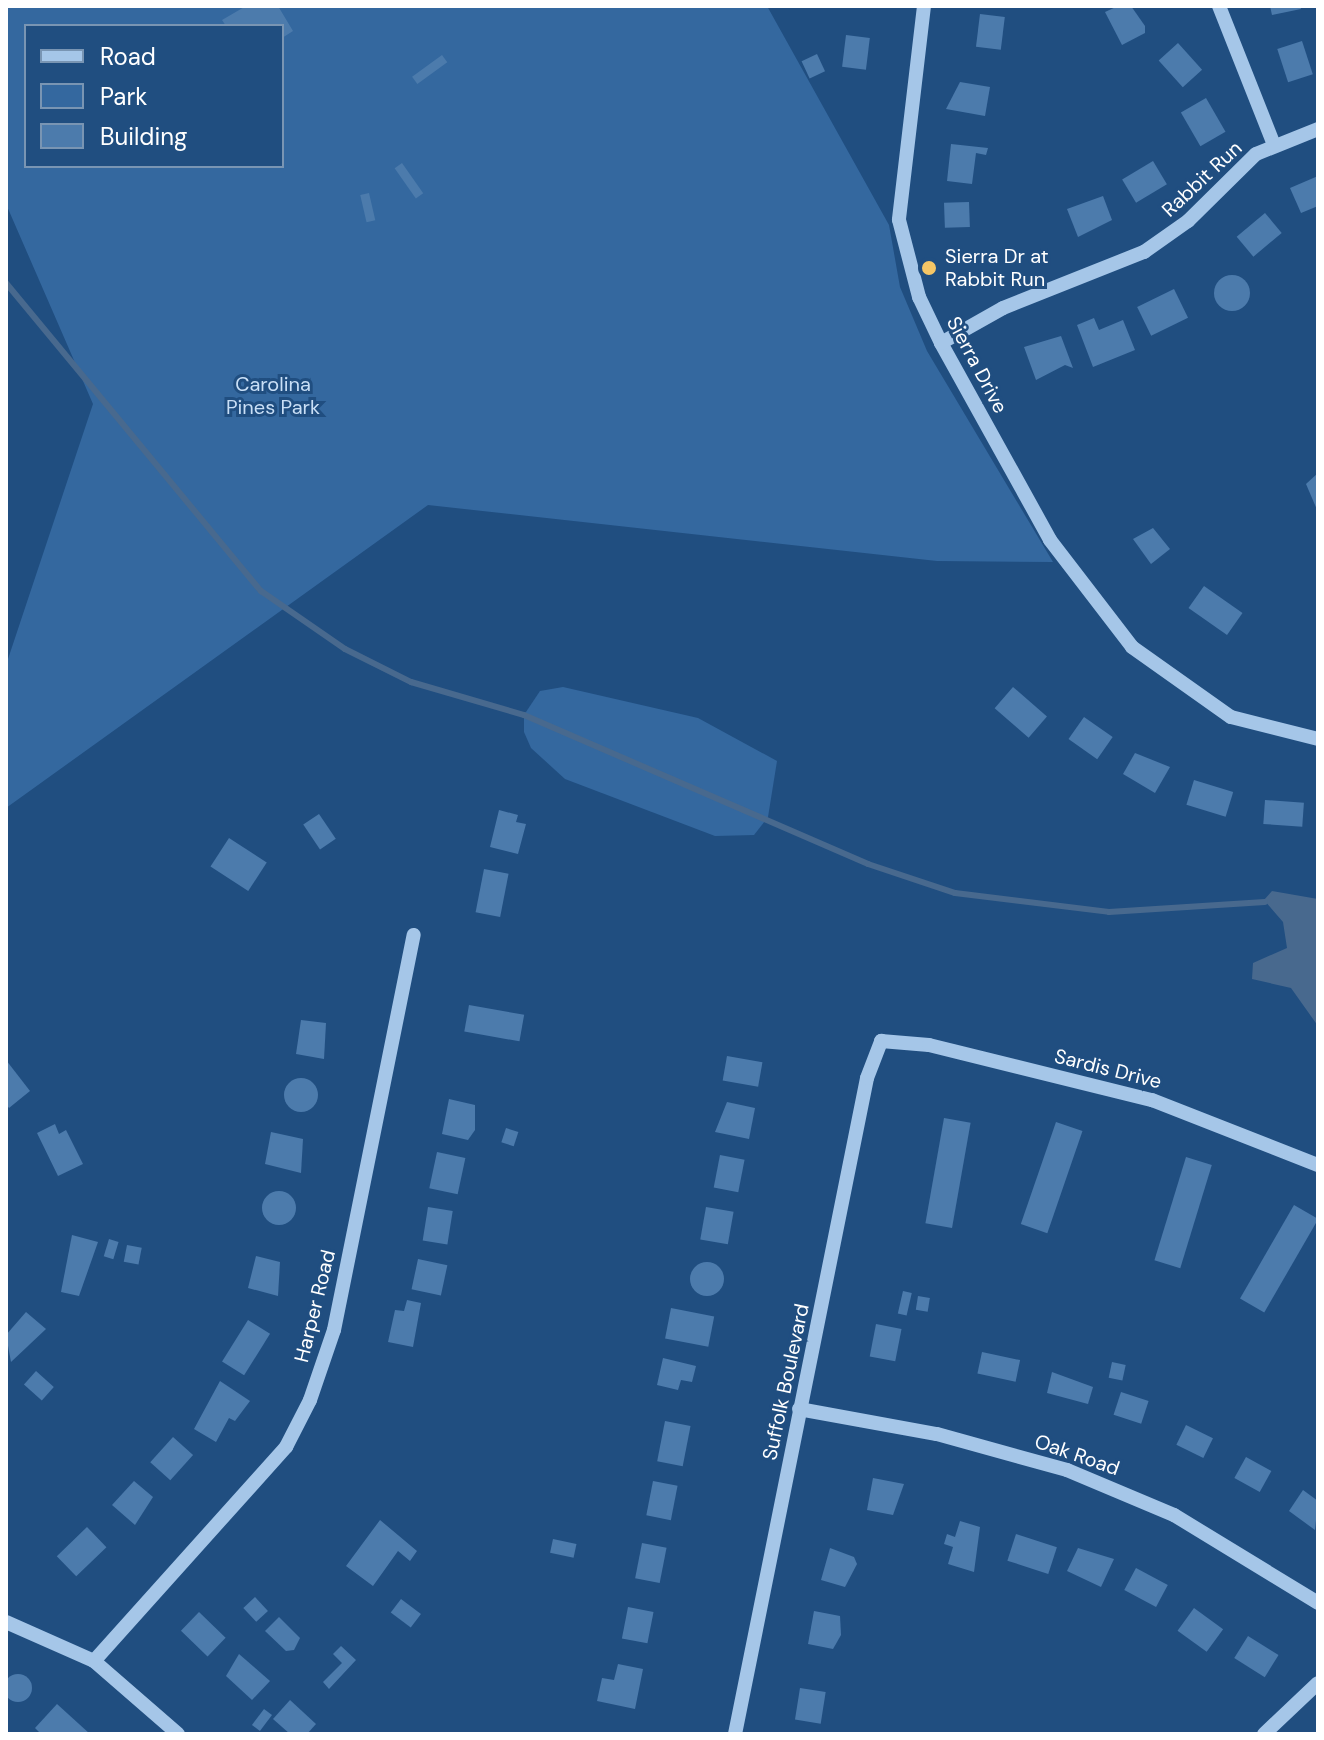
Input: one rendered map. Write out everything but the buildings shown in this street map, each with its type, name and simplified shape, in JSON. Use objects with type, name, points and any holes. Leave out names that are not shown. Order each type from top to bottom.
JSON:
[{"type":"street","name":"Sierra Drive","points":[[924,6],[899,220],[919,297],[941,343],[1078,582],[1132,647],[1176,683],[1231,717],[1318,739]]},
{"type":"street","points":[[1219,6],[1274,145]]},
{"type":"street","name":"Rabbit Run","points":[[941,343],[1003,308],[1164,240],[1237,168],[1274,145],[1318,129]]},
{"type":"street","name":"Harper Road","points":[[94,1661],[267,1469],[310,1400],[334,1330],[414,935]]},
{"type":"street","name":"Sardis Drive","points":[[881,1041],[929,1045],[1152,1100],[1318,1165]]},
{"type":"street","name":"Suffolk Boulevard","points":[[735,1734],[867,1078],[881,1041]]},
{"type":"street","name":"Oak Road","points":[[799,1409],[937,1434],[1067,1470],[1174,1515],[1318,1603]]},
{"type":"street","points":[[6,1622],[94,1661],[178,1734]]},
{"type":"street","points":[[1264,1734],[1318,1683]]},
{"type":"green space","name":"Carolina Pines Park","points":[[6,6],[767,6],[889,225],[900,287],[927,351],[1053,562],[937,561],[428,505],[6,808],[6,665],[93,404],[6,204]]},
{"type":"green space","points":[[563,687],[698,718],[777,761],[768,817],[754,835],[715,836],[565,779],[531,748],[524,732],[524,715],[540,691]]},
{"type":"shaded area","points":[[1272,891],[1318,899],[1318,1026],[1291,988],[1252,979],[1253,963],[1287,948],[1283,922],[1264,900]]},
{"type":"waterway","points":[[6,283],[261,591],[345,649],[411,682],[524,715],[868,864],[955,893],[1109,912],[1265,902]]},
{"type":"place","name":"Sierra Dr at Rabbit Run","points":[[929,268]]}]
